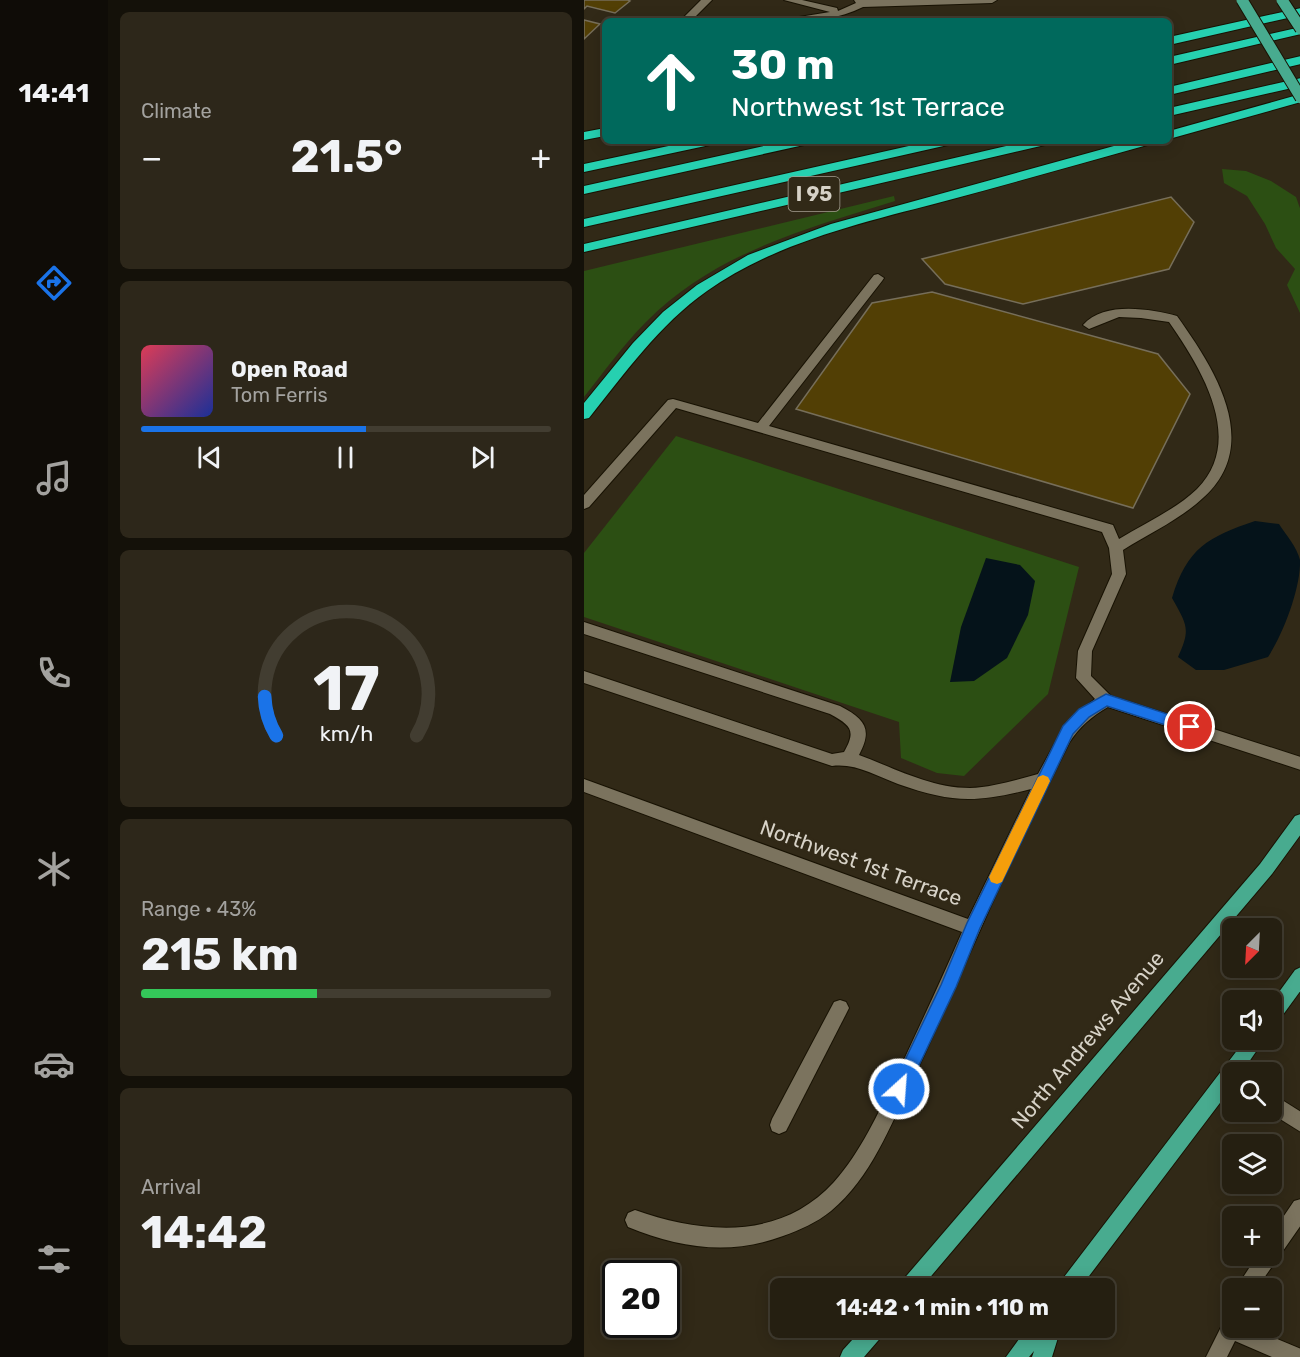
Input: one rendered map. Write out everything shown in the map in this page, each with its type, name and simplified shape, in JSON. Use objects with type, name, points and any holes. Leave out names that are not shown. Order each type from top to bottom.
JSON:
[{"type":"highway","points":[[1172,40],[1301,10]]},
{"type":"highway","points":[[1172,33],[1274,17]]},
{"type":"highway","points":[[1172,60],[1301,29]]},
{"type":"highway","points":[[1172,90],[1301,60]]},
{"type":"highway","points":[[1172,111],[1301,82]]},
{"type":"highway","points":[[1172,134],[1301,98]]},
{"type":"highway","points":[[584,136],[602,133]]},
{"type":"highway","points":[[584,168],[696,144]]},
{"type":"highway","points":[[584,190],[791,144]]},
{"type":"highway","points":[[584,224],[935,144]]},
{"type":"highway","name":"I 95","points":[[584,248],[1032,144]]},
{"type":"highway","points":[[584,414],[637,348],[665,318],[701,288],[758,256],[830,229],[1135,144]]},
{"type":"main road","points":[[1242,0],[1301,98]]},
{"type":"main road","points":[[1282,0],[1301,29]]},
{"type":"main road","name":"North Andrews Avenue","points":[[918,1278],[1266,869],[1301,821]]},
{"type":"main road","points":[[1282,1002],[1301,975]]},
{"type":"main road","points":[[1076,1278],[1222,1086]]},
{"type":"main road","points":[[851,1357],[867,1338]]},
{"type":"main road","points":[[1016,1357],[1031,1338]]},
{"type":"main road","points":[[1042,1357],[1048,1338]]},
{"type":"street","points":[[688,18],[707,0]]},
{"type":"street","points":[[789,0],[843,12]]},
{"type":"street","points":[[810,18],[843,12],[860,2],[992,0]]},
{"type":"street","points":[[761,428],[878,278]]},
{"type":"street","points":[[1090,325],[1103,315],[1126,313],[1173,319],[1189,339],[1215,394],[1224,423],[1226,449],[1206,487],[1182,507],[1116,548]]},
{"type":"street","points":[[586,497],[673,403],[1108,529],[1116,548],[1119,574],[1085,651],[1083,678],[1106,700],[1301,764]]},
{"type":"street","points":[[584,628],[835,710],[855,720],[860,731],[857,746],[850,758]]},
{"type":"street","points":[[584,677],[832,760],[850,758],[924,785],[961,794],[989,791],[1044,779]]},
{"type":"street","name":"Northwest 1st Terrace","points":[[584,785],[972,928],[1068,730],[1084,713],[1106,700]]},
{"type":"street","points":[[635,1220],[684,1236],[710,1240],[736,1239],[762,1233],[806,1217],[824,1204],[853,1173],[877,1133],[943,997],[972,928]]},
{"type":"street","points":[[779,1125],[840,1008]]},
{"type":"street","points":[[1282,1110],[1301,1123]]},
{"type":"street","points":[[1282,1236],[1301,1208]]},
{"type":"street","points":[[1216,1357],[1225,1338]]},
{"type":"street","points":[[1258,1338],[1295,1357]]},
{"type":"green space","points":[[1222,169],[1246,171],[1271,181],[1296,197],[1301,211],[1300,313],[1287,285],[1295,269],[1276,248],[1265,224],[1247,196],[1224,183]]},
{"type":"green space","points":[[894,196],[895,201],[762,246],[701,278],[673,298],[646,322],[584,397],[584,271]]},
{"type":"green space","points":[[676,436],[1079,567],[1048,694],[964,776],[937,773],[901,758],[899,722],[584,617],[584,553]]},
{"type":"shaded area","points":[[1255,521],[1279,524],[1299,555],[1298,584],[1285,624],[1268,657],[1224,670],[1196,670],[1178,657],[1185,640],[1186,627],[1172,598],[1178,581],[1192,556],[1212,539]]},
{"type":"shaded area","points":[[986,558],[1020,565],[1035,581],[1028,615],[1007,658],[974,681],[950,682],[961,627]]},
{"type":"building","points":[[584,0],[630,1],[615,13],[587,6],[584,9]]},
{"type":"building","points":[[584,20],[600,24],[584,39]]},
{"type":"building","points":[[1171,197],[1194,222],[1169,269],[1023,304],[945,284],[922,259]]},
{"type":"building","points":[[932,292],[1158,354],[1190,394],[1133,508],[796,409],[872,303]]},
{"type":"slow traffic","points":[[997,877],[1043,781]]},
{"type":"route","points":[[899,1089],[948,987],[972,928],[1068,730],[1084,713],[1106,700],[1190,727]]}]
